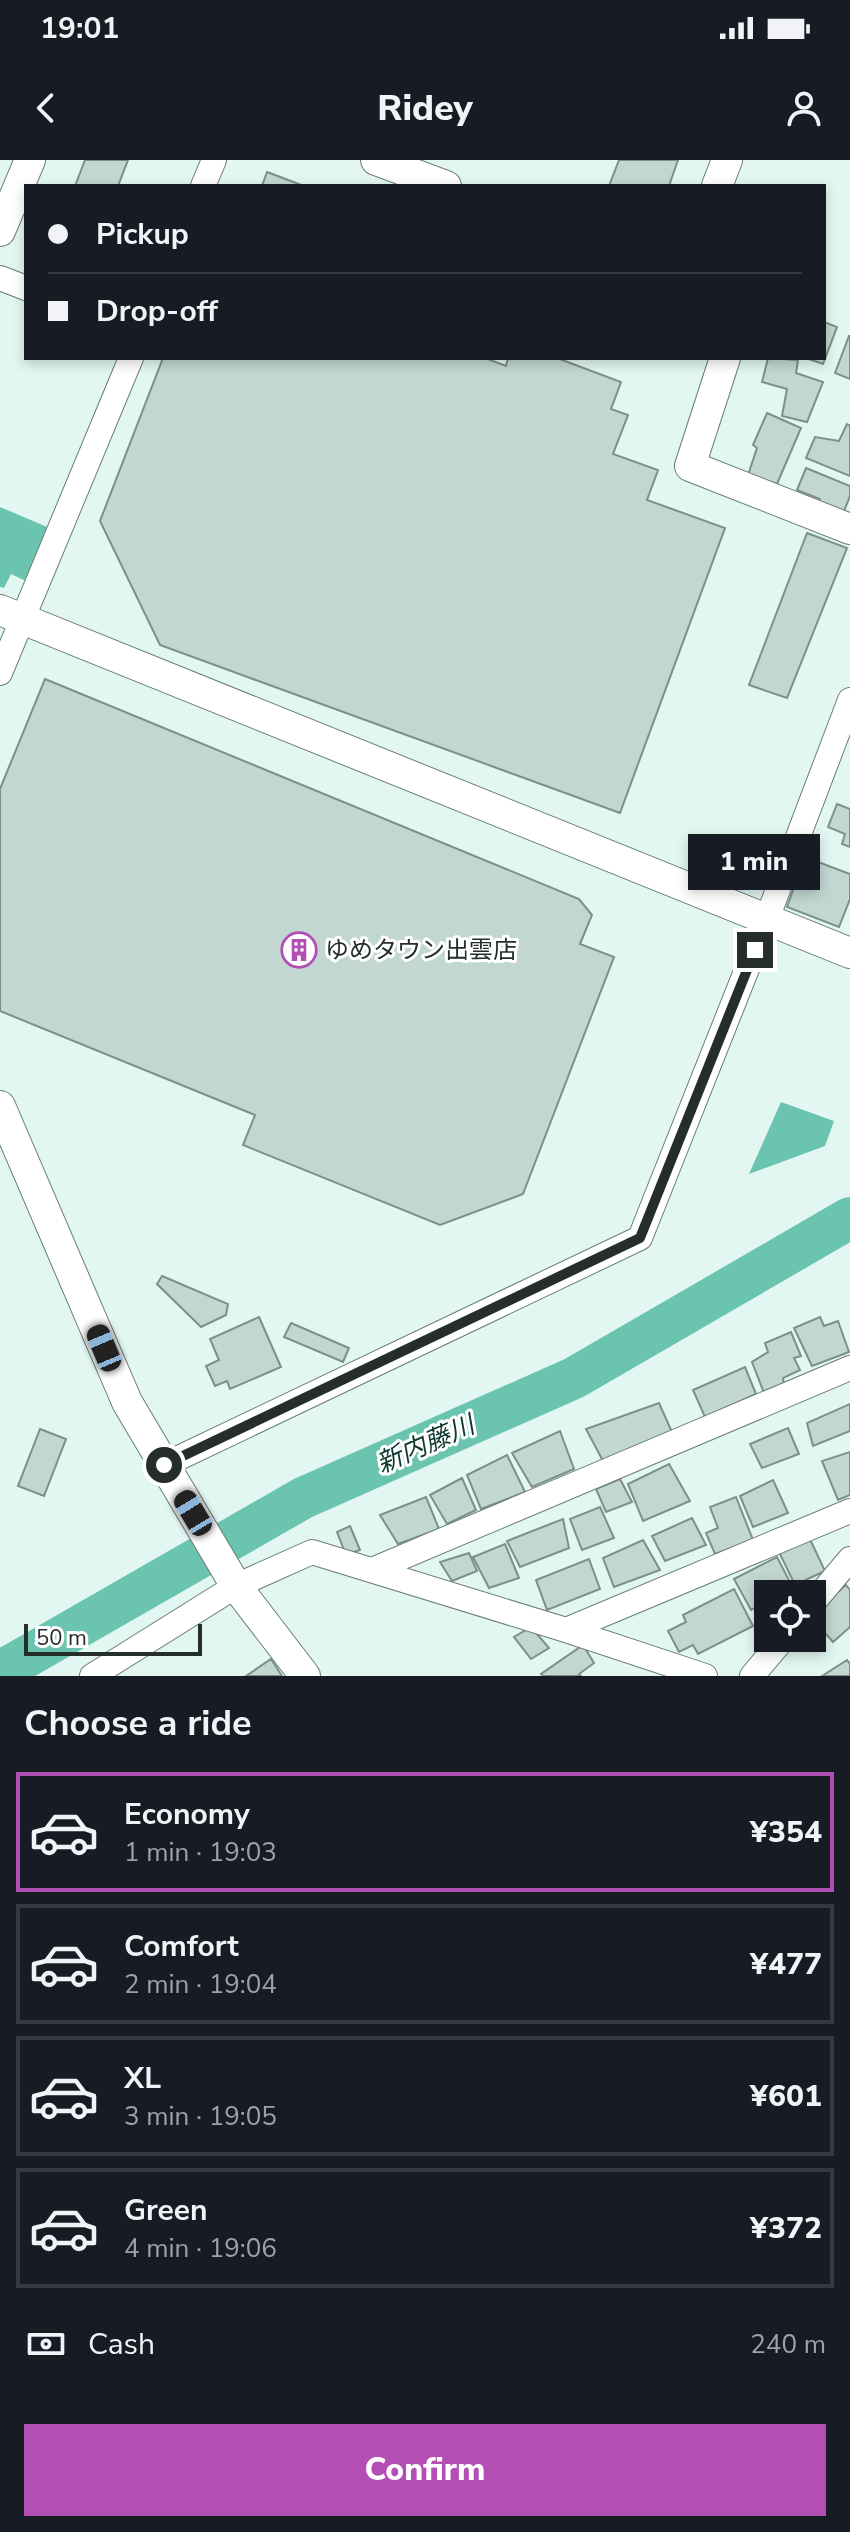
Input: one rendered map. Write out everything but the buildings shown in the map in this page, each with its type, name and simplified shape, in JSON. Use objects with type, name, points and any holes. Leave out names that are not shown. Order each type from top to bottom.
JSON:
[{"type":"street","points":[[0,231],[30,160]]},
{"type":"street","points":[[204,184],[214,160]]},
{"type":"street","points":[[376,160],[441,184]]},
{"type":"street","points":[[718,184],[727,160]]},
{"type":"street","points":[[0,278],[24,287]]},
{"type":"street","points":[[0,673],[11,614],[130,360]]},
{"type":"street","points":[[724,360],[690,466],[850,529]]},
{"type":"street","points":[[11,614],[850,953]]},
{"type":"street","points":[[164,1465],[640,1238],[850,700]]},
{"type":"street","points":[[0,1106],[127,1402],[236,1586],[305,1676]]},
{"type":"street","points":[[372,1570],[850,1368]]},
{"type":"street","points":[[566,1630],[850,1511]]},
{"type":"street","points":[[92,1676],[236,1586],[312,1552],[705,1676]]},
{"type":"street","points":[[826,1587],[850,1559]]},
{"type":"street","points":[[752,1676],[772,1652]]},
{"type":"shaded area","points":[[0,507],[52,529],[28,582],[11,574],[4,588],[0,587]]},
{"type":"shaded area","points":[[781,1102],[834,1121],[825,1146],[749,1174]]},
{"type":"waterway","name":"新内藤川","points":[[0,1672],[303,1498],[574,1378],[850,1218]]},
{"type":"place","name":"ゆめタウン出雲店","points":[[299,950]]},
{"type":"route","points":[[164,1465],[640,1238],[755,950]]}]
